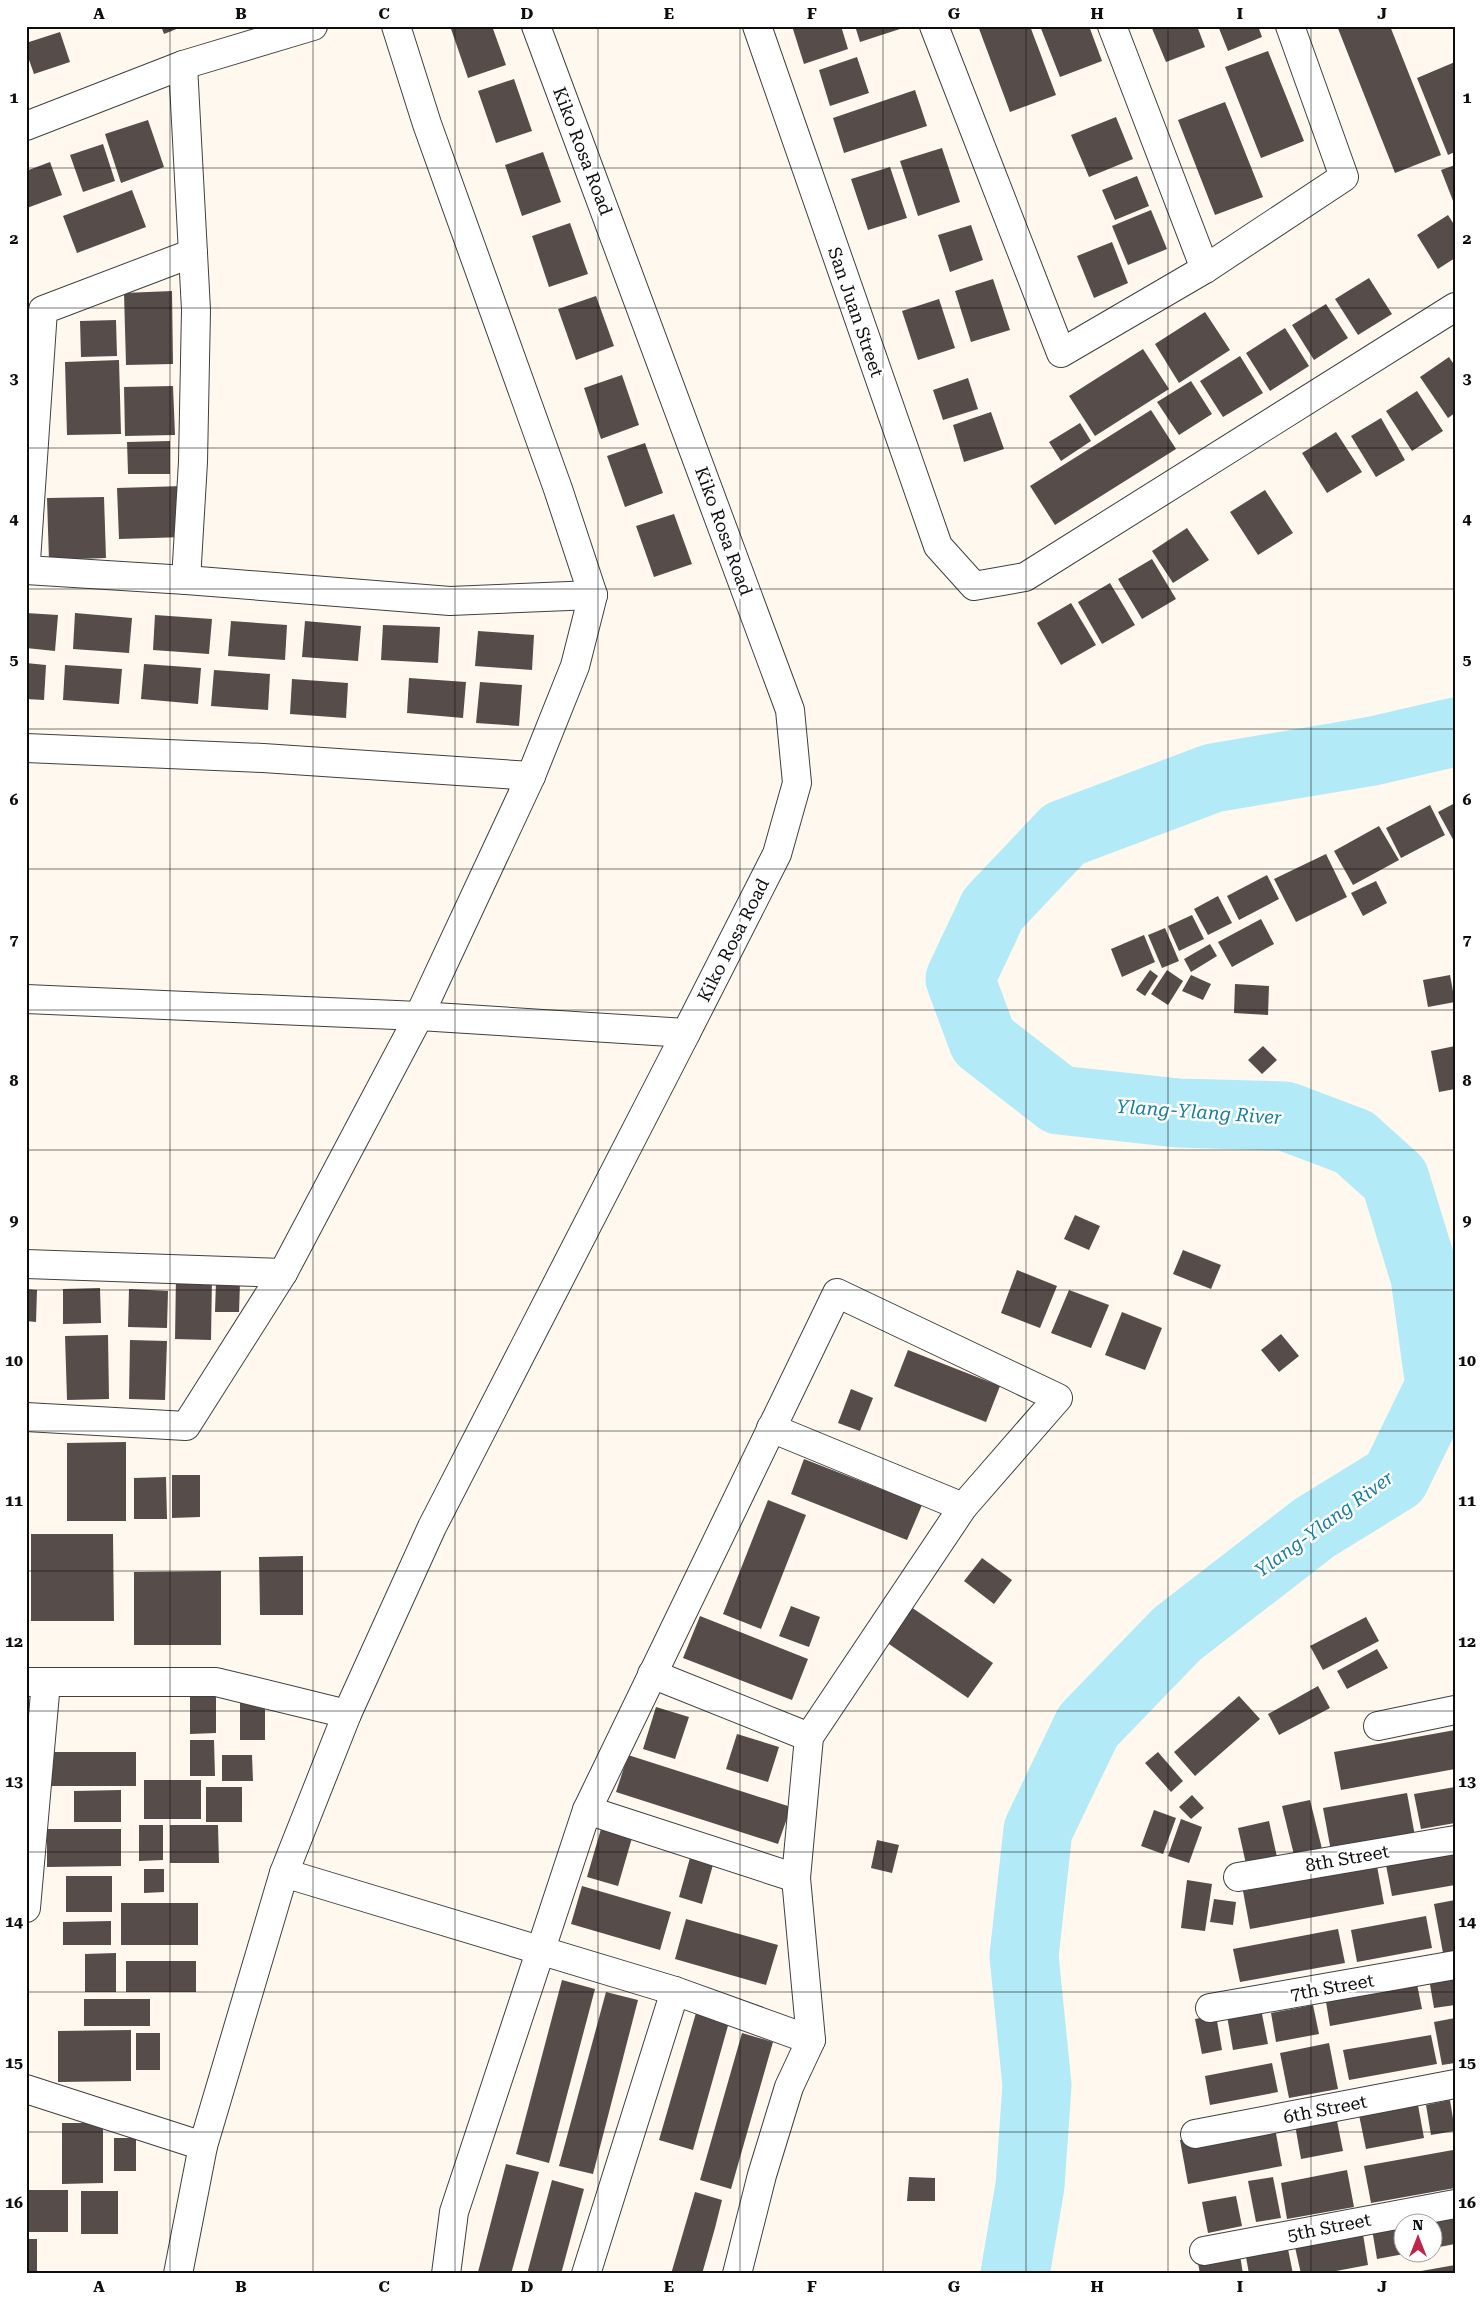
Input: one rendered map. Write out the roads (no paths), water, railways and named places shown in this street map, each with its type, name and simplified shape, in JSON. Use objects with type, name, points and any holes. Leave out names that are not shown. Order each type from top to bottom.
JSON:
[{"type":"street","points":[[26,126],[183,65],[313,26]]},
{"type":"street","points":[[26,1417],[186,1426],[283,1273],[419,1016],[531,776],[575,666],[592,595],[558,489],[427,124],[396,26]]},
{"type":"street","name":"Kiko Rosa Road","points":[[178,2274],[203,2146],[284,1873],[347,1714],[432,1527],[777,854],[798,783],[790,710],[536,26]]},
{"type":"street","name":"San Juan Street","points":[[757,26],[938,546],[974,586],[1025,577],[1455,307]]},
{"type":"street","points":[[934,26],[1061,353],[1205,269],[1344,178],[1290,26]]},
{"type":"street","points":[[1112,26],[1205,269]]},
{"type":"street","points":[[183,65],[196,310],[194,453],[186,580]]},
{"type":"street","points":[[26,561],[43,310],[193,253]]},
{"type":"street","points":[[26,570],[186,580],[450,601],[592,595]]},
{"type":"street","points":[[26,748],[263,758],[531,776]]},
{"type":"street","points":[[26,999],[419,1016],[686,1033]]},
{"type":"street","points":[[26,1264],[283,1273]]},
{"type":"street","points":[[446,2274],[454,2212],[587,1810],[837,1293],[1058,1398],[963,1507],[809,1737],[796,1878],[811,2040],[789,2087],[762,2175],[737,2274]]},
{"type":"street","points":[[771,1428],[963,1507]]},
{"type":"street","points":[[652,1674],[809,1737]]},
{"type":"street","points":[[26,1908],[36,1682],[216,1682],[347,1714]]},
{"type":"street","points":[[1378,1726],[1455,1710]]},
{"type":"street","points":[[587,1810],[796,1878]]},
{"type":"street","name":"8th Street","points":[[1238,1877],[1455,1840]]},
{"type":"street","points":[[284,1873],[540,1948],[675,1991],[811,2040]]},
{"type":"street","name":"7th Street","points":[[1210,2008],[1455,1965]]},
{"type":"street","points":[[586,2274],[675,1991]]},
{"type":"street","name":"6th Street","points":[[1195,2134],[1455,2084]]},
{"type":"street","points":[[26,2089],[203,2146]]},
{"type":"street","name":"5th Street","points":[[1204,2251],[1455,2204]]},
{"type":"waterway","name":"Ylang-Ylang River","points":[[1015,2274],[1030,2186],[1037,2085],[1024,1956],[1038,1830],[1088,1726],[1177,1634],[1314,1528],[1395,1478],[1440,1386],[1425,1277],[1395,1179],[1354,1142],[1285,1116],[1178,1113],[1059,1100],[983,1041],[960,979],[993,909],[1064,834],[1213,778],[1373,751],[1455,732]]}]
